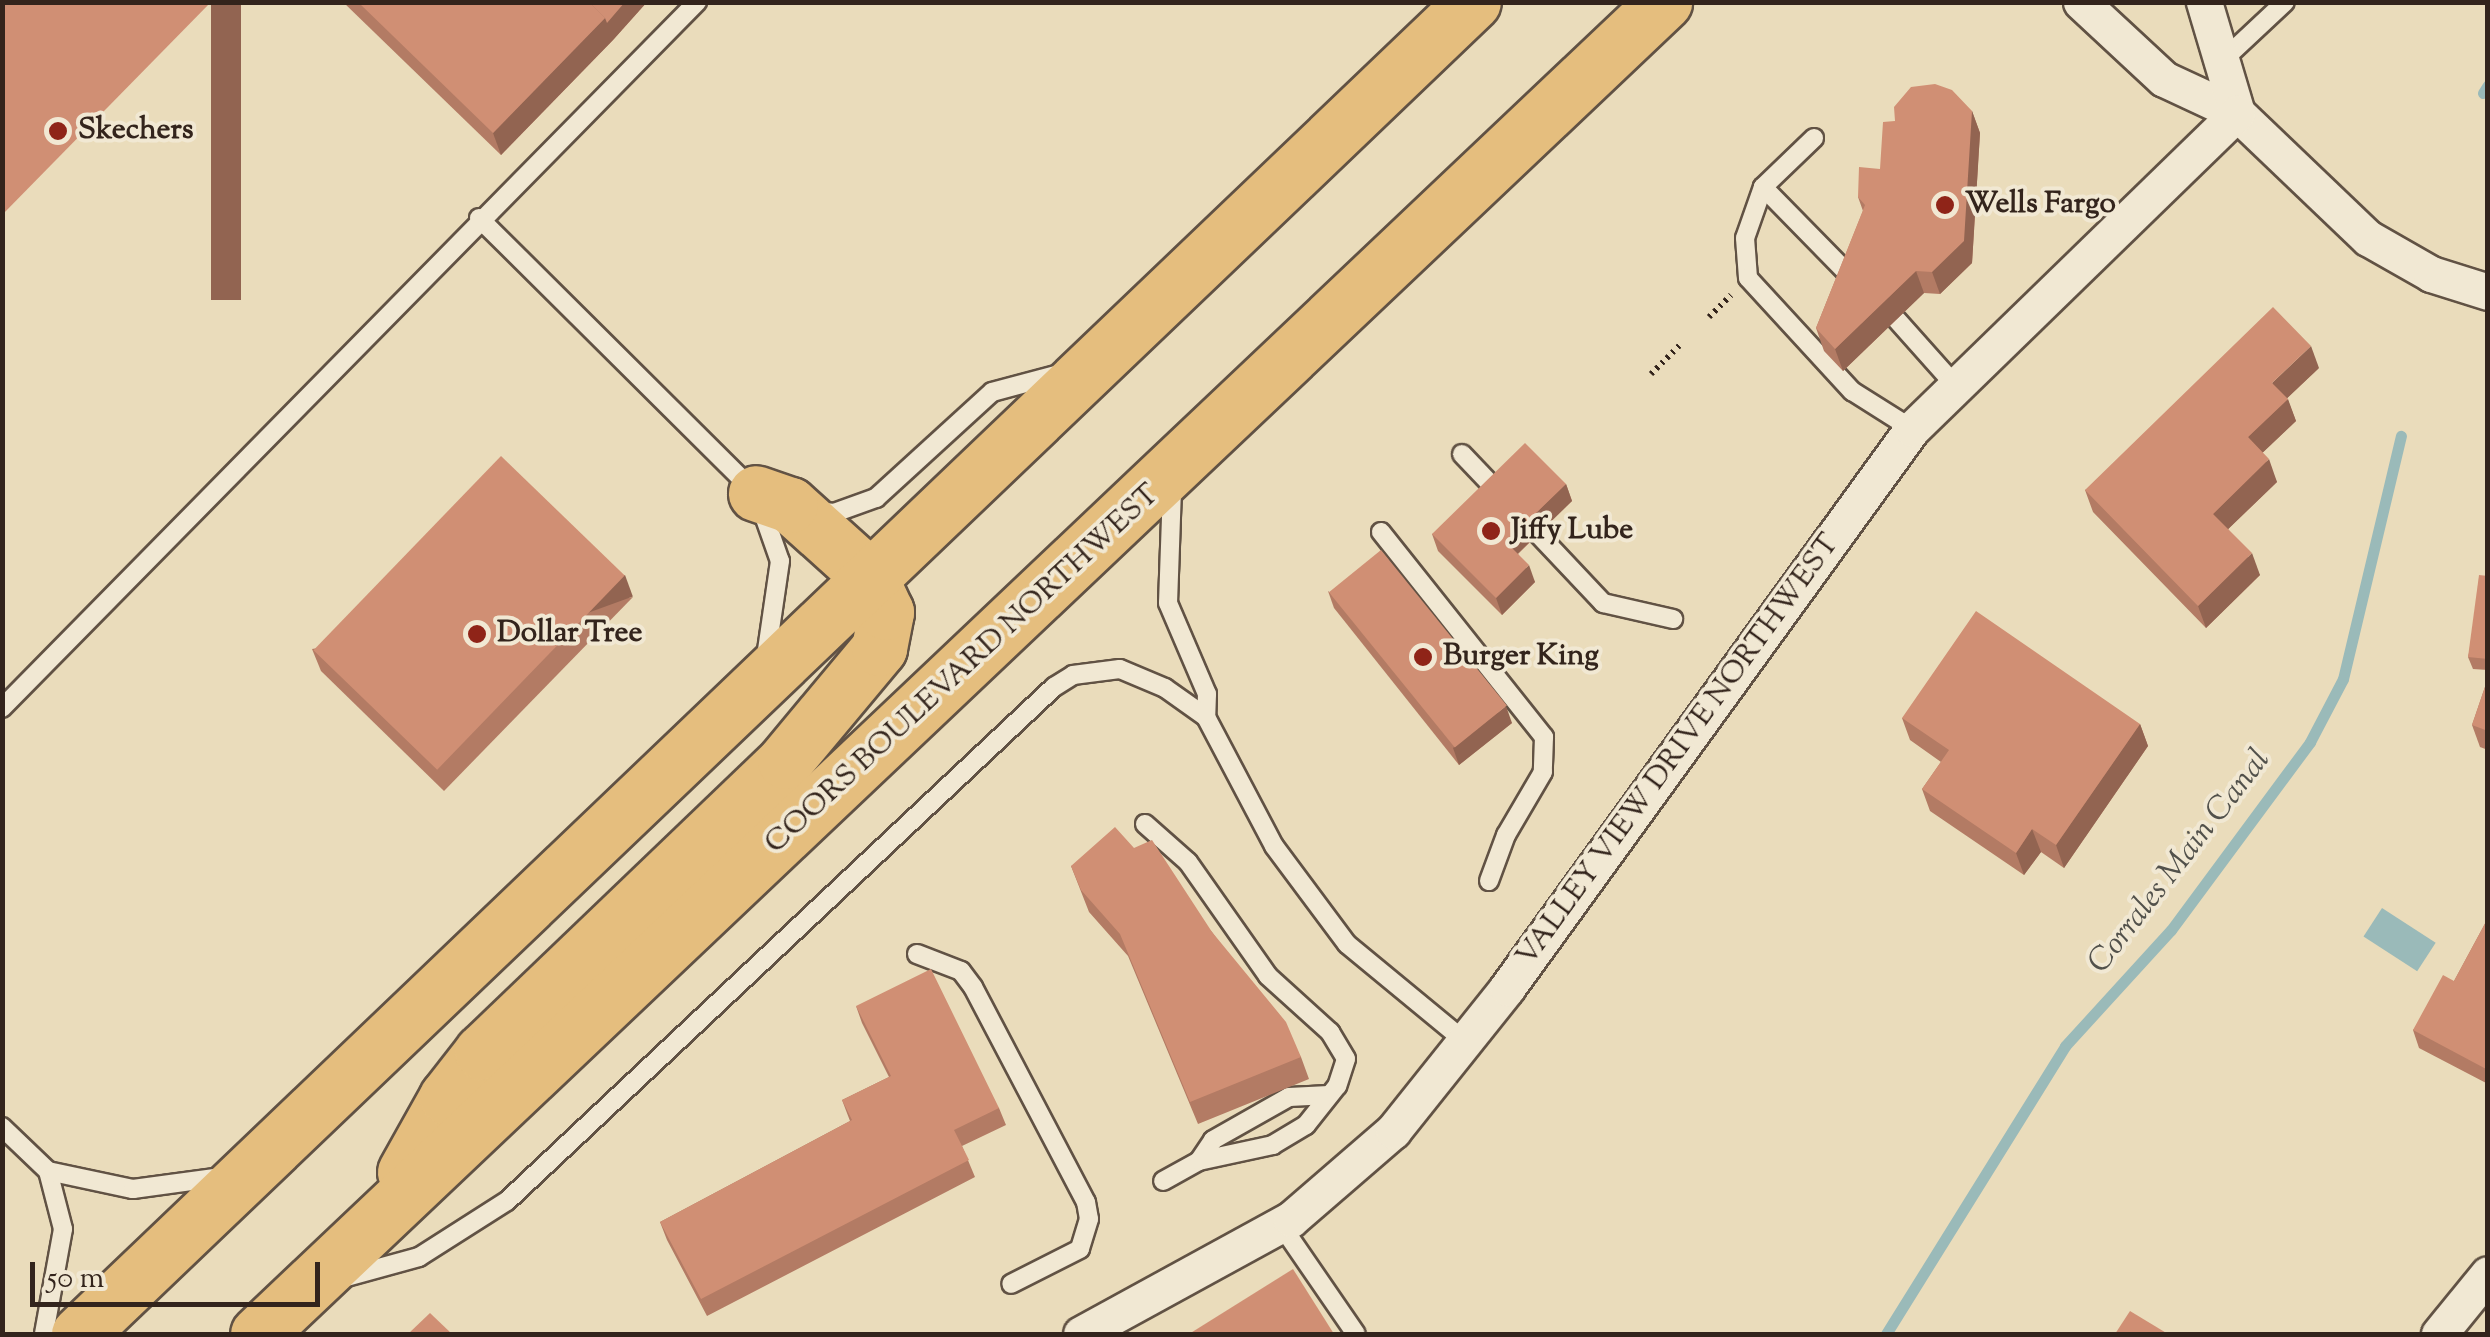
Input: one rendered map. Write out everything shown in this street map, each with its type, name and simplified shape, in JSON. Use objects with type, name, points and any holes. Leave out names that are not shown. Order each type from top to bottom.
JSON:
[{"type":"main road","points":[[79,1334],[1083,372],[1423,27],[1474,2]]},
{"type":"main road","name":"COORS BOULEVARD NORTHWEST","points":[[258,1334],[1173,473],[1664,2]]},
{"type":"main road","points":[[390,1207],[439,1110],[482,1052],[785,761],[865,670],[886,630],[886,612],[870,577],[773,499]]},
{"type":"street","points":[[2082,2],[2164,79],[2237,113],[2368,238],[2431,274],[2488,292]]},
{"type":"street","points":[[2204,2],[2237,113]]},
{"type":"street","name":"VALLEY VIEW DRIVE NORTHWEST","points":[[1080,1334],[1122,1325],[1281,1225],[1393,1131],[1466,1042],[1912,429],[2237,113]]},
{"type":"street","points":[[2439,1334],[2488,1274]]},
{"type":"lane","points":[[2,708],[479,218],[696,2]]},
{"type":"lane","points":[[2222,61],[2284,2]]},
{"type":"lane","points":[[1814,138],[1763,187],[1745,238],[1750,284],[1852,391],[1912,429]]},
{"type":"lane","points":[[1763,187],[1853,279]]},
{"type":"lane","points":[[479,218],[773,499],[834,513],[858,507],[992,392],[1038,376],[1083,372]]},
{"type":"lane","points":[[1897,320],[1954,384]]},
{"type":"lane","points":[[1462,454],[1602,603],[1674,619]]},
{"type":"lane","points":[[1173,473],[1168,603],[1207,694],[1206,718]]},
{"type":"lane","points":[[754,687],[776,618],[780,561],[773,499]]},
{"type":"lane","points":[[1381,532],[1544,738],[1544,772],[1506,835],[1489,881]]},
{"type":"lane","points":[[311,1284],[419,1258],[507,1201],[1054,686],[1072,675],[1120,669],[1166,688],[1206,718],[1274,846],[1319,912],[1378,972],[1466,1042]]},
{"type":"lane","points":[[1145,824],[1188,862],[1268,976],[1341,1044],[1344,1072],[1306,1126],[1273,1145],[1200,1162],[1164,1181]]},
{"type":"lane","points":[[917,954],[961,971],[972,986],[1086,1202],[1089,1220],[1080,1249],[1011,1284]]},
{"type":"lane","points":[[1200,1162],[1213,1140],[1289,1097],[1329,1095]]},
{"type":"lane","points":[[2,1127],[48,1171],[63,1228],[44,1334]]},
{"type":"lane","points":[[48,1171],[133,1189],[248,1174]]},
{"type":"lane","points":[[1281,1225],[1356,1334]]},
{"type":"path","points":[[1709,316],[1739,288]]},
{"type":"path","points":[[1651,374],[1679,346]]},
{"type":"water","points":[[2382,908],[2436,943],[2417,971],[2363,937]]},
{"type":"building","points":[[2,2],[211,2],[2,215]]},
{"type":"building","points":[[358,2],[589,2],[605,18],[493,133]]},
{"type":"building","points":[[589,2],[625,2],[607,23]]},
{"type":"building","points":[[1935,84],[1952,90],[1972,111],[1964,241],[1932,272],[1916,271],[1835,349],[1816,328],[1865,205],[1858,197],[1859,167],[1880,169],[1883,122],[1895,121],[1894,107],[1911,87]]},
{"type":"building","points":[[2273,307],[2311,346],[2272,383],[2288,399],[2248,437],[2269,459],[2213,514],[2252,553],[2198,606],[2085,490]]},
{"type":"building","points":[[1525,443],[1566,484],[1506,542],[1529,565],[1496,598],[1432,534]]},
{"type":"building","name":"Dollar Tree","points":[[501,456],[625,575],[437,770],[313,650]]},
{"type":"building","points":[[1381,550],[1507,705],[1455,748],[1329,592]]},
{"type":"building","points":[[2479,575],[2488,576],[2488,659],[2468,657]]},
{"type":"building","points":[[1976,611],[2140,724],[2056,845],[2032,829],[2016,853],[1922,789],[1949,750],[1902,718]]},
{"type":"building","points":[[2488,678],[2488,731],[2472,725]]},
{"type":"building","points":[[1115,827],[1134,848],[1152,840],[1212,932],[1286,1022],[1301,1057],[1190,1102],[1120,934],[1081,890],[1071,866]]},
{"type":"building","points":[[2488,918],[2488,1070],[2413,1030],[2443,975],[2454,981]]},
{"type":"building","points":[[931,969],[999,1108],[954,1130],[969,1160],[701,1299],[660,1222],[852,1120],[842,1100],[891,1076],[856,1006]]},
{"type":"building","points":[[1293,1269],[1334,1334],[1189,1334]]},
{"type":"building","points":[[2130,1311],[2168,1334],[2115,1334]]},
{"type":"building","points":[[430,1313],[452,1334],[408,1334]]},
{"type":"waterway","name":"Corrales Main Canal","points":[[2483,93],[2488,85]]},
{"type":"waterway","name":"Corrales Main Canal","points":[[1886,1334],[2065,1046],[2171,930],[2310,742],[2343,679],[2401,436]]},
{"type":"place","name":"Skechers","points":[[58,131]]},
{"type":"place","name":"Wells Fargo","points":[[1945,205]]},
{"type":"place","name":"Jiffy Lube","points":[[1491,531]]},
{"type":"place","name":"Dollar Tree","points":[[477,634]]},
{"type":"place","name":"Burger King","points":[[1423,657]]}]
